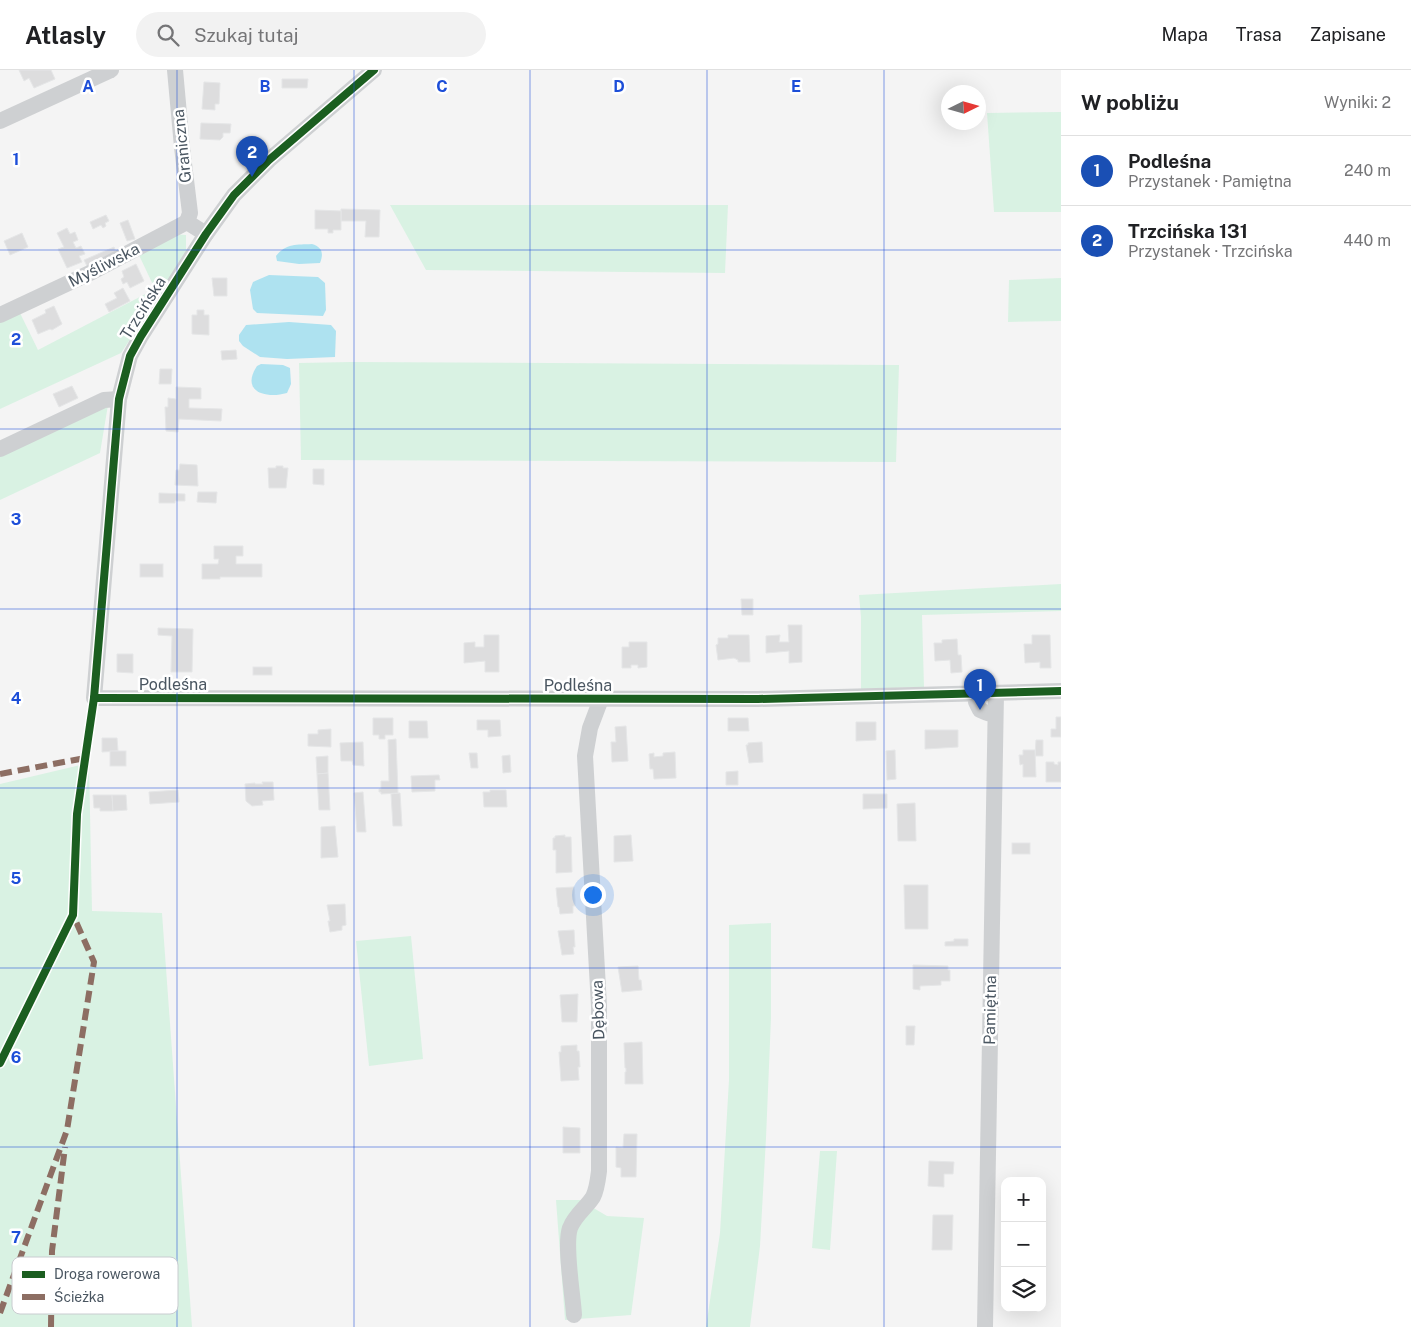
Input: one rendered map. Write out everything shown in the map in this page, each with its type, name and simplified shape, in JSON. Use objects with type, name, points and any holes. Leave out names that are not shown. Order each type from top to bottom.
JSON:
[{"type":"street","points":[[0,121],[111,70]]},
{"type":"street","name":"Graniczna","points":[[175,70],[190,213],[188,222]]},
{"type":"street","name":"Trzcińska","points":[[94,698],[119,399],[130,356],[206,234],[245,183],[374,70]]},
{"type":"street","points":[[188,222],[206,234]]},
{"type":"street","name":"Myśliwska","points":[[0,316],[92,272],[188,222]]},
{"type":"street","points":[[0,449],[104,400],[119,399]]},
{"type":"street","name":"Podleśna","points":[[94,698],[758,699],[1061,691]]},
{"type":"street","name":"Pamiętna","points":[[985,1327],[996,693]]},
{"type":"street","points":[[976,694],[976,702],[980,710],[995,714]]},
{"type":"street","name":"Dębowa","points":[[574,1316],[568,1249],[570,1229],[575,1218],[593,1196],[598,1183],[599,1171],[599,1006],[585,756],[590,728],[601,699]]},
{"type":"green space","points":[[1061,112],[1061,212],[994,212],[987,113]]},
{"type":"green space","points":[[390,205],[728,205],[725,273],[426,270]]},
{"type":"green space","points":[[173,234],[186,235],[186,254],[121,353],[0,409],[0,321],[20,313],[38,350],[155,289],[138,253]]},
{"type":"green space","points":[[1061,278],[1061,321],[1008,322],[1009,280]]},
{"type":"green space","points":[[299,363],[899,365],[896,462],[301,460]]},
{"type":"green space","points":[[110,393],[100,453],[0,500],[0,443]]},
{"type":"green space","points":[[1061,584],[1061,611],[922,615],[924,687],[861,689],[861,617],[859,595]]},
{"type":"green space","points":[[89,763],[92,911],[162,913],[192,1327],[0,1327],[0,784]]},
{"type":"green space","points":[[771,923],[771,1018],[766,1138],[760,1246],[750,1327],[706,1327],[720,1233],[729,1080],[729,925]]},
{"type":"green space","points":[[411,936],[423,1059],[369,1066],[356,941]]},
{"type":"green space","points":[[820,1151],[837,1151],[830,1250],[812,1248]]},
{"type":"green space","points":[[556,1200],[580,1200],[607,1216],[644,1218],[631,1315],[565,1320]]},
{"type":"water","points":[[312,244],[321,251],[320,263],[299,264],[277,261],[276,256],[288,247]]},
{"type":"water","points":[[269,275],[318,277],[325,283],[326,310],[323,316],[257,313],[253,309],[250,290],[253,282]]},
{"type":"water","points":[[289,322],[331,325],[336,331],[335,357],[287,359],[260,357],[243,346],[239,341],[239,335],[246,325]]},
{"type":"water","points":[[261,364],[283,365],[290,368],[291,384],[287,393],[279,395],[264,394],[253,388],[253,375],[257,366]]},
{"type":"building","points":[[19,70],[51,70],[55,79],[34,88],[29,78],[24,81]]},
{"type":"building","points":[[282,79],[308,79],[307,88],[282,88]]},
{"type":"building","points":[[204,82],[220,83],[219,104],[215,104],[215,110],[202,109]]},
{"type":"building","points":[[201,123],[231,124],[230,133],[223,133],[223,137],[220,140],[200,139]]},
{"type":"building","points":[[341,209],[380,210],[379,237],[365,237],[366,221],[341,221]]},
{"type":"building","points":[[315,210],[341,211],[341,230],[333,230],[333,233],[328,233],[328,229],[315,229]]},
{"type":"building","points":[[106,215],[109,221],[105,223],[106,226],[103,228],[101,225],[93,229],[90,222]]},
{"type":"building","points":[[128,220],[135,239],[127,241],[120,223]]},
{"type":"building","points":[[67,228],[70,234],[75,232],[78,240],[73,242],[76,248],[81,246],[85,254],[79,256],[82,262],[67,268],[58,249],[64,247],[57,233]]},
{"type":"building","points":[[22,233],[28,247],[10,255],[4,241]]},
{"type":"building","points":[[114,247],[117,255],[88,268],[84,260]]},
{"type":"building","points":[[136,264],[144,281],[130,288],[127,282],[123,284],[121,279],[124,277],[122,271]]},
{"type":"building","points":[[212,278],[227,278],[227,296],[214,296]]},
{"type":"building","points":[[123,288],[130,301],[109,312],[105,304],[117,298],[114,293]]},
{"type":"building","points":[[54,306],[62,324],[52,330],[50,329],[38,334],[32,320],[46,313],[45,310]]},
{"type":"building","points":[[197,310],[204,310],[204,315],[209,315],[209,335],[192,334],[192,315],[197,315]]},
{"type":"building","points":[[236,350],[237,359],[222,360],[221,351]]},
{"type":"building","points":[[160,369],[172,369],[171,384],[159,384]]},
{"type":"building","points":[[72,386],[78,398],[59,407],[53,394]]},
{"type":"building","points":[[176,387],[201,388],[201,399],[189,399],[189,408],[222,409],[221,421],[179,419],[178,432],[166,431],[165,407],[168,407],[168,398],[176,399]]},
{"type":"building","points":[[180,464],[197,465],[198,486],[175,485],[176,470],[179,470]]},
{"type":"building","points":[[276,466],[288,468],[286,488],[269,488],[268,468],[276,468]]},
{"type":"building","points":[[313,469],[324,469],[324,485],[313,484]]},
{"type":"building","points":[[198,492],[217,492],[216,503],[197,502]]},
{"type":"building","points":[[159,493],[185,494],[185,501],[159,503]]},
{"type":"building","points":[[214,546],[243,546],[243,556],[236,556],[236,564],[262,564],[262,577],[202,579],[202,564],[218,564],[219,559],[214,559]]},
{"type":"building","points":[[140,564],[163,564],[163,577],[140,577]]},
{"type":"building","points":[[741,599],[753,599],[753,615],[742,615]]},
{"type":"building","points":[[788,625],[802,625],[802,662],[789,663],[789,651],[766,653],[766,636],[780,635],[779,642],[789,642]]},
{"type":"building","points":[[158,628],[193,629],[192,672],[171,672],[172,636],[158,635]]},
{"type":"building","points":[[484,635],[499,635],[499,672],[485,672],[485,661],[464,663],[464,643],[475,642],[475,647],[484,647]]},
{"type":"building","points":[[728,635],[749,635],[750,662],[738,662],[734,658],[718,660],[716,645],[718,644],[718,638],[728,638]]},
{"type":"building","points":[[1032,635],[1050,635],[1051,668],[1040,668],[1040,662],[1025,663],[1024,644],[1032,644]]},
{"type":"building","points":[[957,639],[958,655],[961,655],[962,672],[951,673],[950,660],[935,661],[934,643],[942,643],[942,640]]},
{"type":"building","points":[[629,642],[647,642],[647,667],[638,668],[638,665],[631,665],[631,668],[622,668],[622,647],[629,647]]},
{"type":"building","points":[[117,654],[133,654],[133,673],[117,672]]},
{"type":"building","points":[[253,667],[272,667],[272,675],[253,675]]},
{"type":"building","points":[[1056,717],[1061,717],[1061,737],[1051,737],[1051,729],[1056,729]]},
{"type":"building","points":[[373,718],[393,718],[393,735],[385,735],[385,739],[379,739],[379,735],[373,735]]},
{"type":"building","points":[[728,718],[748,718],[749,731],[728,731]]},
{"type":"building","points":[[477,720],[500,720],[501,736],[488,737],[488,730],[477,730]]},
{"type":"building","points":[[409,721],[427,721],[428,738],[409,738]]},
{"type":"building","points":[[856,722],[876,722],[876,740],[856,741]]},
{"type":"building","points":[[626,726],[628,761],[612,762],[611,742],[616,742],[615,727]]},
{"type":"building","points":[[331,729],[331,747],[308,746],[308,734],[318,734],[318,730]]},
{"type":"building","points":[[925,730],[958,730],[958,747],[925,749]]},
{"type":"building","points":[[102,738],[117,738],[118,751],[102,752]]},
{"type":"building","points":[[396,739],[398,793],[381,794],[379,789],[381,789],[381,781],[389,781],[388,740]]},
{"type":"building","points":[[1036,740],[1043,740],[1043,756],[1035,756]]},
{"type":"building","points":[[363,742],[364,766],[353,765],[352,761],[341,761],[340,743]]},
{"type":"building","points":[[762,742],[763,762],[749,763],[746,745],[748,743]]},
{"type":"building","points":[[895,750],[896,779],[887,780],[886,751]]},
{"type":"building","points":[[1023,750],[1035,750],[1036,777],[1023,777],[1023,764],[1020,765],[1019,755],[1023,755]]},
{"type":"building","points":[[110,751],[126,751],[126,766],[110,766]]},
{"type":"building","points":[[675,752],[676,778],[654,779],[653,769],[650,769],[649,754],[654,753],[654,757],[663,756],[663,753]]},
{"type":"building","points":[[469,753],[477,753],[478,768],[471,768]]},
{"type":"building","points":[[510,755],[511,772],[503,773],[502,756]]},
{"type":"building","points":[[328,756],[328,773],[317,774],[316,757]]},
{"type":"building","points":[[1046,762],[1054,762],[1054,764],[1058,765],[1058,762],[1061,762],[1061,782],[1046,782]]},
{"type":"building","points":[[738,771],[738,785],[726,785],[726,772]]},
{"type":"building","points":[[328,773],[330,810],[319,810],[317,774]]},
{"type":"building","points":[[439,775],[440,780],[435,780],[435,791],[412,792],[411,776]]},
{"type":"building","points":[[262,782],[273,782],[274,800],[262,801],[263,805],[252,806],[246,801],[245,784],[263,784]]},
{"type":"building","points":[[178,790],[179,802],[150,804],[149,792]]},
{"type":"building","points":[[490,790],[506,790],[507,807],[484,807],[483,792],[490,792]]},
{"type":"building","points":[[363,792],[366,832],[357,832],[354,793]]},
{"type":"building","points":[[400,793],[402,826],[393,826],[391,794]]},
{"type":"building","points":[[863,794],[887,794],[887,808],[863,809]]},
{"type":"building","points":[[93,795],[112,795],[113,811],[100,811],[100,808],[94,808]]},
{"type":"building","points":[[112,795],[126,795],[127,810],[113,811]]},
{"type":"building","points":[[915,803],[916,841],[898,841],[897,804]]},
{"type":"building","points":[[335,826],[338,857],[321,858],[321,827]]},
{"type":"building","points":[[565,835],[565,837],[571,837],[572,872],[556,873],[556,850],[553,850],[553,838]]},
{"type":"building","points":[[631,835],[633,861],[614,862],[614,836]]},
{"type":"building","points":[[1012,843],[1030,843],[1030,854],[1012,854]]},
{"type":"building","points":[[904,885],[928,885],[928,929],[905,929]]},
{"type":"building","points":[[574,887],[575,906],[573,906],[573,913],[560,914],[556,888]]},
{"type":"building","points":[[345,904],[346,925],[342,926],[342,930],[330,932],[327,905]]},
{"type":"building","points":[[574,930],[574,954],[562,955],[558,931]]},
{"type":"building","points":[[954,939],[968,939],[968,946],[945,946],[945,942],[954,941]]},
{"type":"building","points":[[913,965],[948,966],[950,981],[941,981],[941,985],[920,986],[920,990],[913,989]]},
{"type":"building","points":[[638,966],[642,990],[622,992],[618,967]]},
{"type":"building","points":[[578,994],[577,1022],[562,1022],[560,995]]},
{"type":"building","points":[[906,1026],[915,1026],[914,1045],[906,1045]]},
{"type":"building","points":[[642,1042],[643,1084],[625,1084],[624,1043]]},
{"type":"building","points":[[577,1045],[580,1067],[578,1067],[579,1080],[561,1081],[559,1052],[561,1052],[561,1046]]},
{"type":"building","points":[[563,1127],[580,1128],[580,1153],[563,1153]]},
{"type":"building","points":[[624,1134],[637,1134],[636,1177],[621,1177],[621,1168],[616,1167],[616,1147],[623,1148]]},
{"type":"building","points":[[929,1161],[954,1162],[953,1174],[944,1174],[944,1187],[928,1186]]},
{"type":"building","points":[[933,1215],[953,1215],[952,1250],[932,1250]]},
{"type":"marked path","points":[[0,774],[85,758]]},
{"type":"marked path","points":[[21,1257],[67,1130],[94,962],[73,915]]},
{"type":"marked path","points":[[52,1257],[65,1147]]},
{"type":"marked path","points":[[0,1313],[12,1280]]},
{"type":"marked path","points":[[51,1314],[51,1327]]},
{"type":"cycle path","points":[[0,1063],[73,915],[77,814],[94,698],[119,399],[130,356],[206,234],[234,195],[269,160],[374,70]]},
{"type":"cycle path","points":[[94,698],[758,699],[1061,691]]},
{"type":"place","name":"Trzcińska 131","points":[[252,177]]},
{"type":"place","name":"Podleśna","points":[[980,710]]}]
